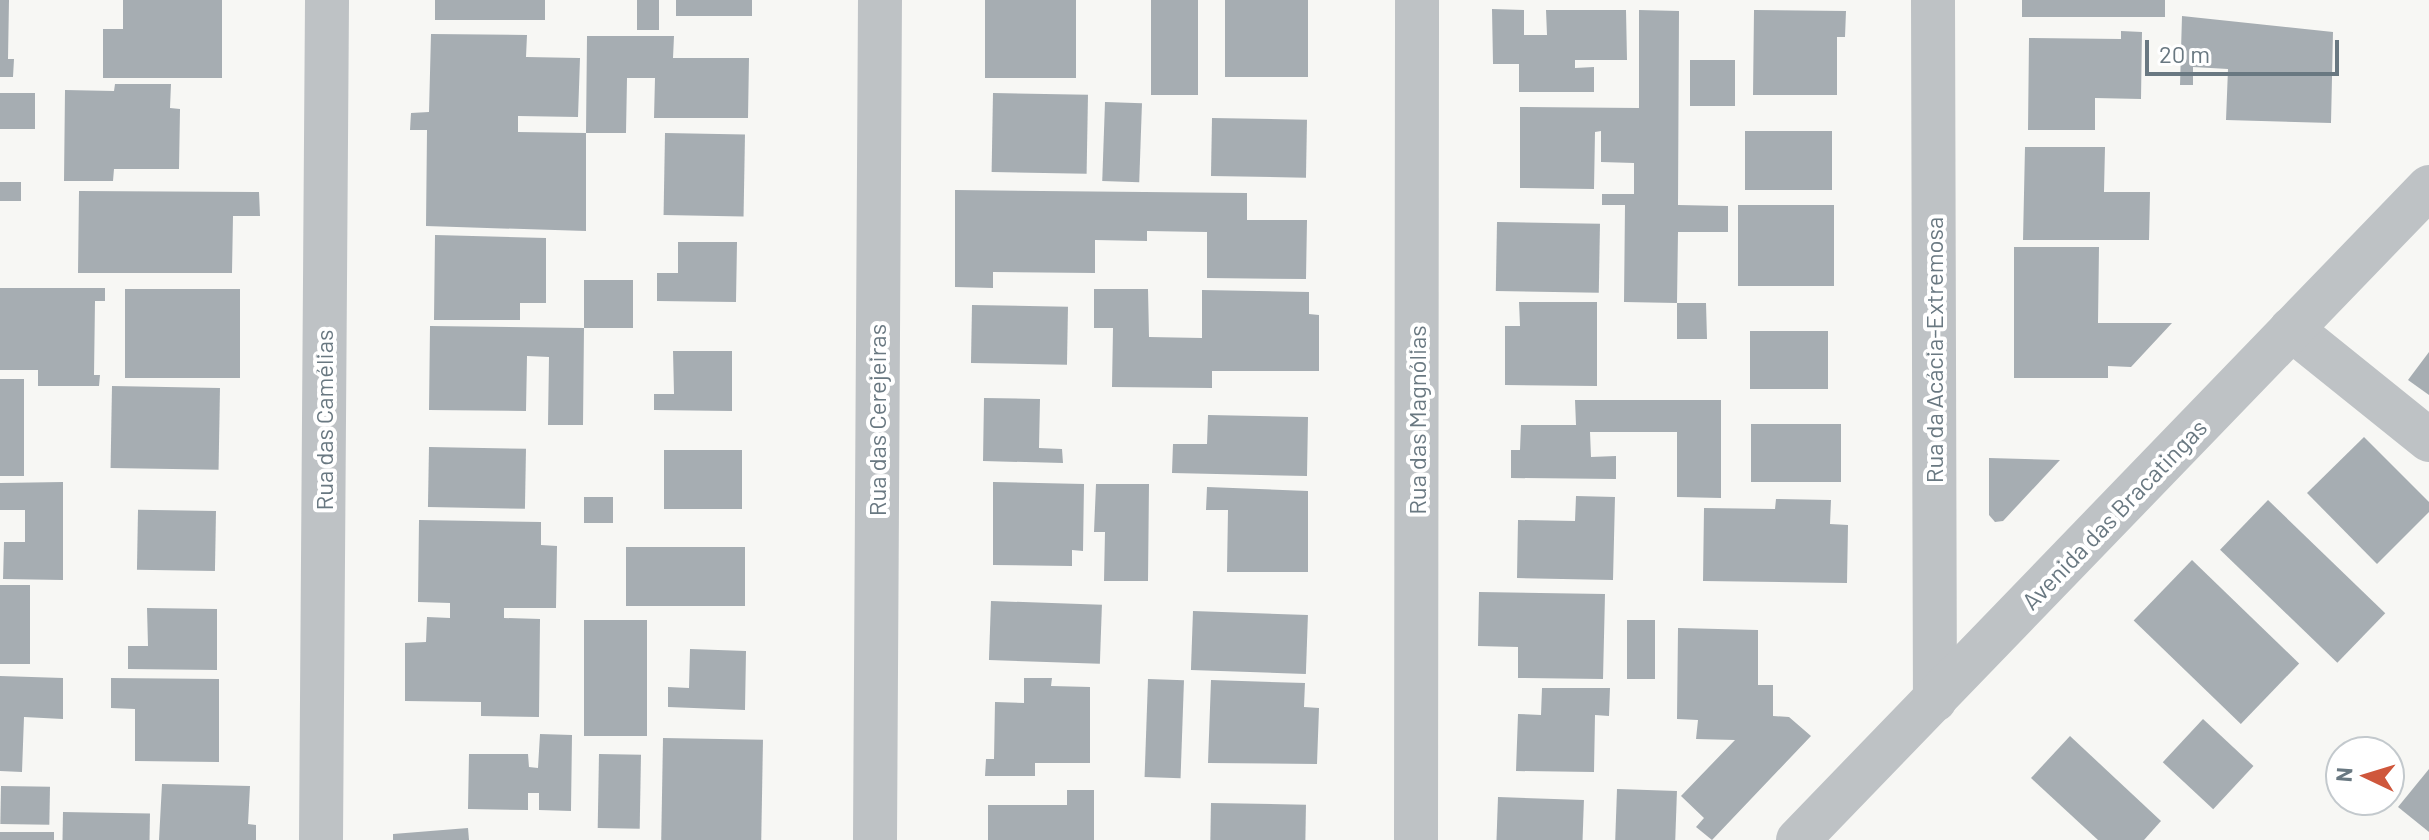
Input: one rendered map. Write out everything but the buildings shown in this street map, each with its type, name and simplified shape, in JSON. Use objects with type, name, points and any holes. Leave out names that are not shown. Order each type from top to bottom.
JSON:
[{"type":"street","name":"Rua das Camélias","points":[[321,840],[327,0]]},
{"type":"street","name":"Rua das Cerejeiras","points":[[875,840],[880,0]]},
{"type":"street","name":"Rua das Magnólias","points":[[1416,840],[1417,0]]},
{"type":"street","name":"Rua da Acácia-Extremosa","points":[[1933,0],[1935,700]]},
{"type":"street","name":"Avenida das Bracatingas","points":[[1798,840],[2429,187]]},
{"type":"street","points":[[2291,329],[2429,440]]}]
